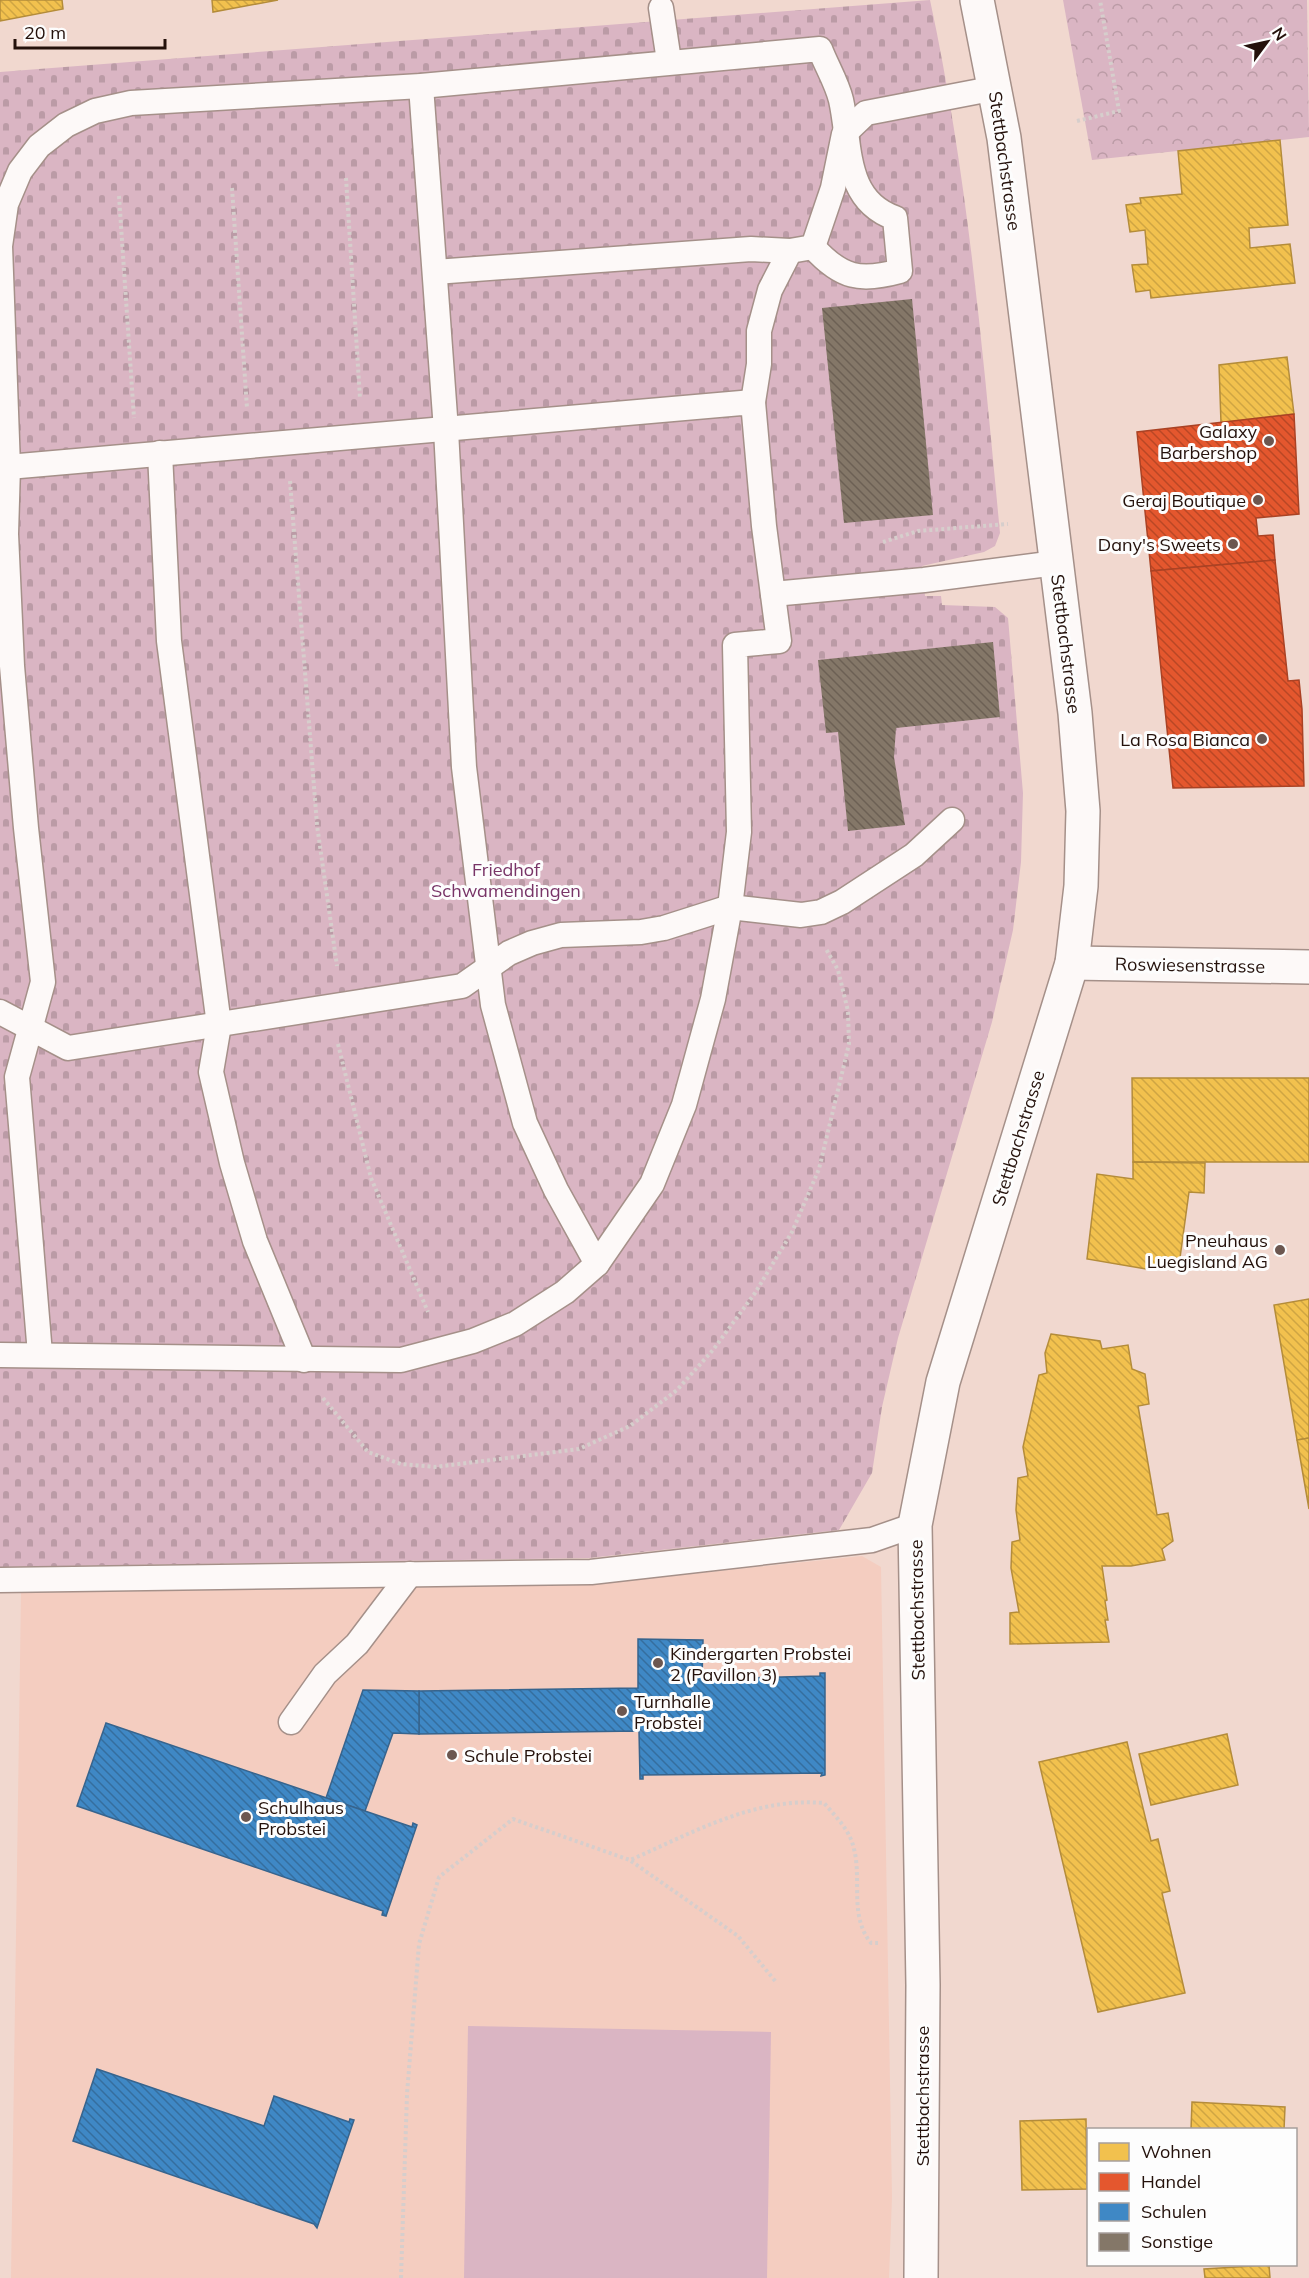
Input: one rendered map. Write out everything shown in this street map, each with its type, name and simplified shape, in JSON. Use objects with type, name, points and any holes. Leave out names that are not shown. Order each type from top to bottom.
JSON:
[{"type":"street","name":"Stettbachstrasse","points":[[921,2278],[923,1984],[915,1525],[943,1382],[1072,963],[1081,886],[1083,811],[1076,713],[1004,138],[977,0]]},
{"type":"street","name":"Roswiesenstrasse","points":[[1072,963],[1309,966]]},
{"type":"lane","points":[[661,8],[669,61]]},
{"type":"lane","points":[[40,1354],[17,1077],[43,982],[30,872],[12,666],[6,534],[8,467],[2,423],[0,257],[6,204],[20,171],[48,139],[66,125],[95,111],[131,103],[421,86],[669,61],[820,49],[841,100],[844,134],[855,177],[866,200],[882,214],[895,218],[900,271],[877,277],[856,278],[802,249],[751,249],[435,272]]},
{"type":"lane","points":[[421,86],[446,430],[464,767],[493,1005],[525,1123],[556,1190],[597,1264]]},
{"type":"lane","points":[[0,1355],[401,1360],[445,1350],[514,1324],[565,1292],[597,1264],[652,1184],[684,1105],[713,999],[730,907],[739,832],[735,645],[779,641],[764,526],[753,402],[759,364],[759,331],[770,290],[802,249],[833,188],[844,134],[866,113],[996,88]]},
{"type":"lane","points":[[8,467],[250,444],[446,430],[753,402]]},
{"type":"lane","points":[[148,454],[169,641],[219,1025],[211,1072],[232,1163],[255,1241],[304,1360]]},
{"type":"lane","points":[[773,594],[924,580],[1056,563]]},
{"type":"lane","points":[[0,1012],[68,1048],[462,986],[488,970],[509,953],[551,938],[586,933],[641,932],[664,928],[730,907],[801,915],[821,912],[842,902],[914,855],[952,820]]},
{"type":"lane","points":[[4,1574],[591,1572],[872,1540],[915,1525]]},
{"type":"lane","points":[[291,1722],[326,1674],[357,1644],[410,1574]]},
{"type":"path","points":[[1077,121],[1119,111],[1100,0]]},
{"type":"path","points":[[346,178],[363,435]]},
{"type":"path","points":[[232,188],[250,444]]},
{"type":"path","points":[[119,196],[148,454]]},
{"type":"path","points":[[287,441],[317,825],[343,1006],[337,1038],[371,1178],[445,1350]]},
{"type":"path","points":[[304,1360],[325,1403],[368,1452],[401,1464],[435,1467],[579,1449],[630,1426],[678,1390],[755,1293],[792,1232],[819,1169],[838,1099],[849,1044],[848,1011],[838,970],[815,930],[801,915]]},
{"type":"path","points":[[630,1860],[734,1814],[795,1801],[824,1803],[843,1824],[854,1849],[860,1930],[871,1943],[887,1944]]},
{"type":"path","points":[[401,2278],[407,2094],[419,1944],[439,1877],[513,1819],[630,1860],[738,1936],[776,1982]]},
{"type":"shaded area","name":"Schule Probstei","points":[[862,1556],[881,1567],[892,2197],[889,2278],[11,2278],[21,1593],[588,1585]]},
{"type":"green space","name":"Friedhof Schwamendingen","points":[[930,0],[955,132],[973,266],[1000,533],[995,546],[984,552],[922,566],[925,596],[941,596],[942,605],[995,607],[1008,618],[1023,793],[1021,862],[1013,930],[992,1022],[898,1338],[882,1407],[872,1473],[839,1530],[589,1558],[0,1567],[0,72]]},
{"type":"green space","points":[[1063,0],[1307,0],[1309,137],[1092,160]]},
{"type":"green space","points":[[468,2026],[771,2032],[767,2278],[464,2278]]},
{"type":"building: Wohnen","points":[[0,0],[62,0],[63,9],[0,21]]},
{"type":"building: Wohnen","points":[[212,0],[278,0],[213,12]]},
{"type":"building: Wohnen","points":[[1280,140],[1288,225],[1249,228],[1250,248],[1290,244],[1295,283],[1151,298],[1150,290],[1136,292],[1132,265],[1148,264],[1145,230],[1130,232],[1126,205],[1141,203],[1140,198],[1182,194],[1178,151]]},
{"type":"building: Wohnen","points":[[1287,357],[1294,414],[1221,423],[1219,365]]},
{"type":"building: Wohnen","points":[[1132,1078],[1309,1078],[1309,1162],[1133,1162]]},
{"type":"building: Wohnen","points":[[1133,1162],[1205,1163],[1204,1193],[1189,1192],[1179,1265],[1152,1270],[1087,1259],[1097,1174],[1133,1179]]},
{"type":"building: Wohnen","points":[[1309,1299],[1309,1438],[1297,1440],[1274,1305]]},
{"type":"building: Wohnen","points":[[1051,1334],[1100,1341],[1102,1349],[1128,1345],[1132,1369],[1145,1374],[1149,1404],[1138,1406],[1157,1515],[1168,1513],[1173,1541],[1162,1549],[1165,1560],[1131,1566],[1102,1566],[1107,1600],[1105,1601],[1108,1620],[1105,1620],[1109,1642],[1010,1644],[1010,1613],[1019,1612],[1011,1568],[1012,1542],[1020,1540],[1016,1510],[1018,1478],[1028,1476],[1023,1447],[1039,1375],[1047,1373],[1045,1353]]},
{"type":"building: Wohnen","points":[[1309,1438],[1309,1509],[1297,1440]]},
{"type":"building: Wohnen","points":[[1227,1734],[1238,1785],[1151,1805],[1139,1754]]},
{"type":"building: Wohnen","points":[[1127,1742],[1151,1841],[1158,1839],[1170,1891],[1162,1893],[1185,1993],[1098,2012],[1039,1762]]},
{"type":"building: Wohnen","points":[[1192,2102],[1285,2107],[1284,2128],[1191,2128]]},
{"type":"building: Wohnen","points":[[1086,2119],[1087,2189],[1022,2190],[1020,2121]]},
{"type":"building: Wohnen","points":[[1269,2266],[1270,2278],[1205,2278],[1204,2269]]},
{"type":"building: Handel","points":[[1294,414],[1299,514],[1256,518],[1258,536],[1273,535],[1275,560],[1151,571],[1137,432]]},
{"type":"building: Handel","points":[[1275,560],[1288,681],[1299,680],[1304,786],[1173,788],[1151,571]]},
{"type":"building: Schulen","name":"Turnhalle Probstei","points":[[638,1639],[703,1640],[702,1679],[820,1676],[820,1673],[825,1673],[825,1775],[821,1776],[822,1773],[643,1775],[643,1779],[640,1779],[639,1731],[419,1734],[419,1691],[638,1688]]},
{"type":"building: Schulen","points":[[363,1690],[419,1691],[419,1734],[393,1733],[365,1811],[326,1798]]},
{"type":"building: Schulen","name":"Schulhaus Probstei","points":[[106,1723],[412,1827],[413,1823],[417,1825],[386,1916],[382,1915],[383,1911],[77,1806]]},
{"type":"building: Schulen","points":[[97,2069],[264,2126],[274,2096],[349,2122],[350,2119],[354,2120],[317,2228],[314,2224],[73,2141]]},
{"type":"building: Sonstige","points":[[912,299],[933,515],[844,523],[822,308]]},
{"type":"building: Sonstige","points":[[993,642],[1000,717],[896,728],[894,757],[905,825],[848,831],[838,732],[826,733],[818,660]]},
{"type":"place","name":"Galaxy Barbershop","points":[[1269,441]]},
{"type":"place","name":"Geraj Boutique","points":[[1258,500]]},
{"type":"place","name":"Dany's Sweets","points":[[1233,544]]},
{"type":"place","name":"La Rosa Bianca","points":[[1262,739]]},
{"type":"place","name":"Pneuhaus Luegisland AG","points":[[1280,1250]]},
{"type":"place","name":"Kindergarten Probstei 2 (Pavillon 3)","points":[[658,1663]]},
{"type":"place","name":"Turnhalle Probstei","points":[[622,1711]]},
{"type":"place","name":"Schule Probstei","points":[[452,1755]]},
{"type":"place","name":"Schulhaus Probstei","points":[[246,1817]]}]
